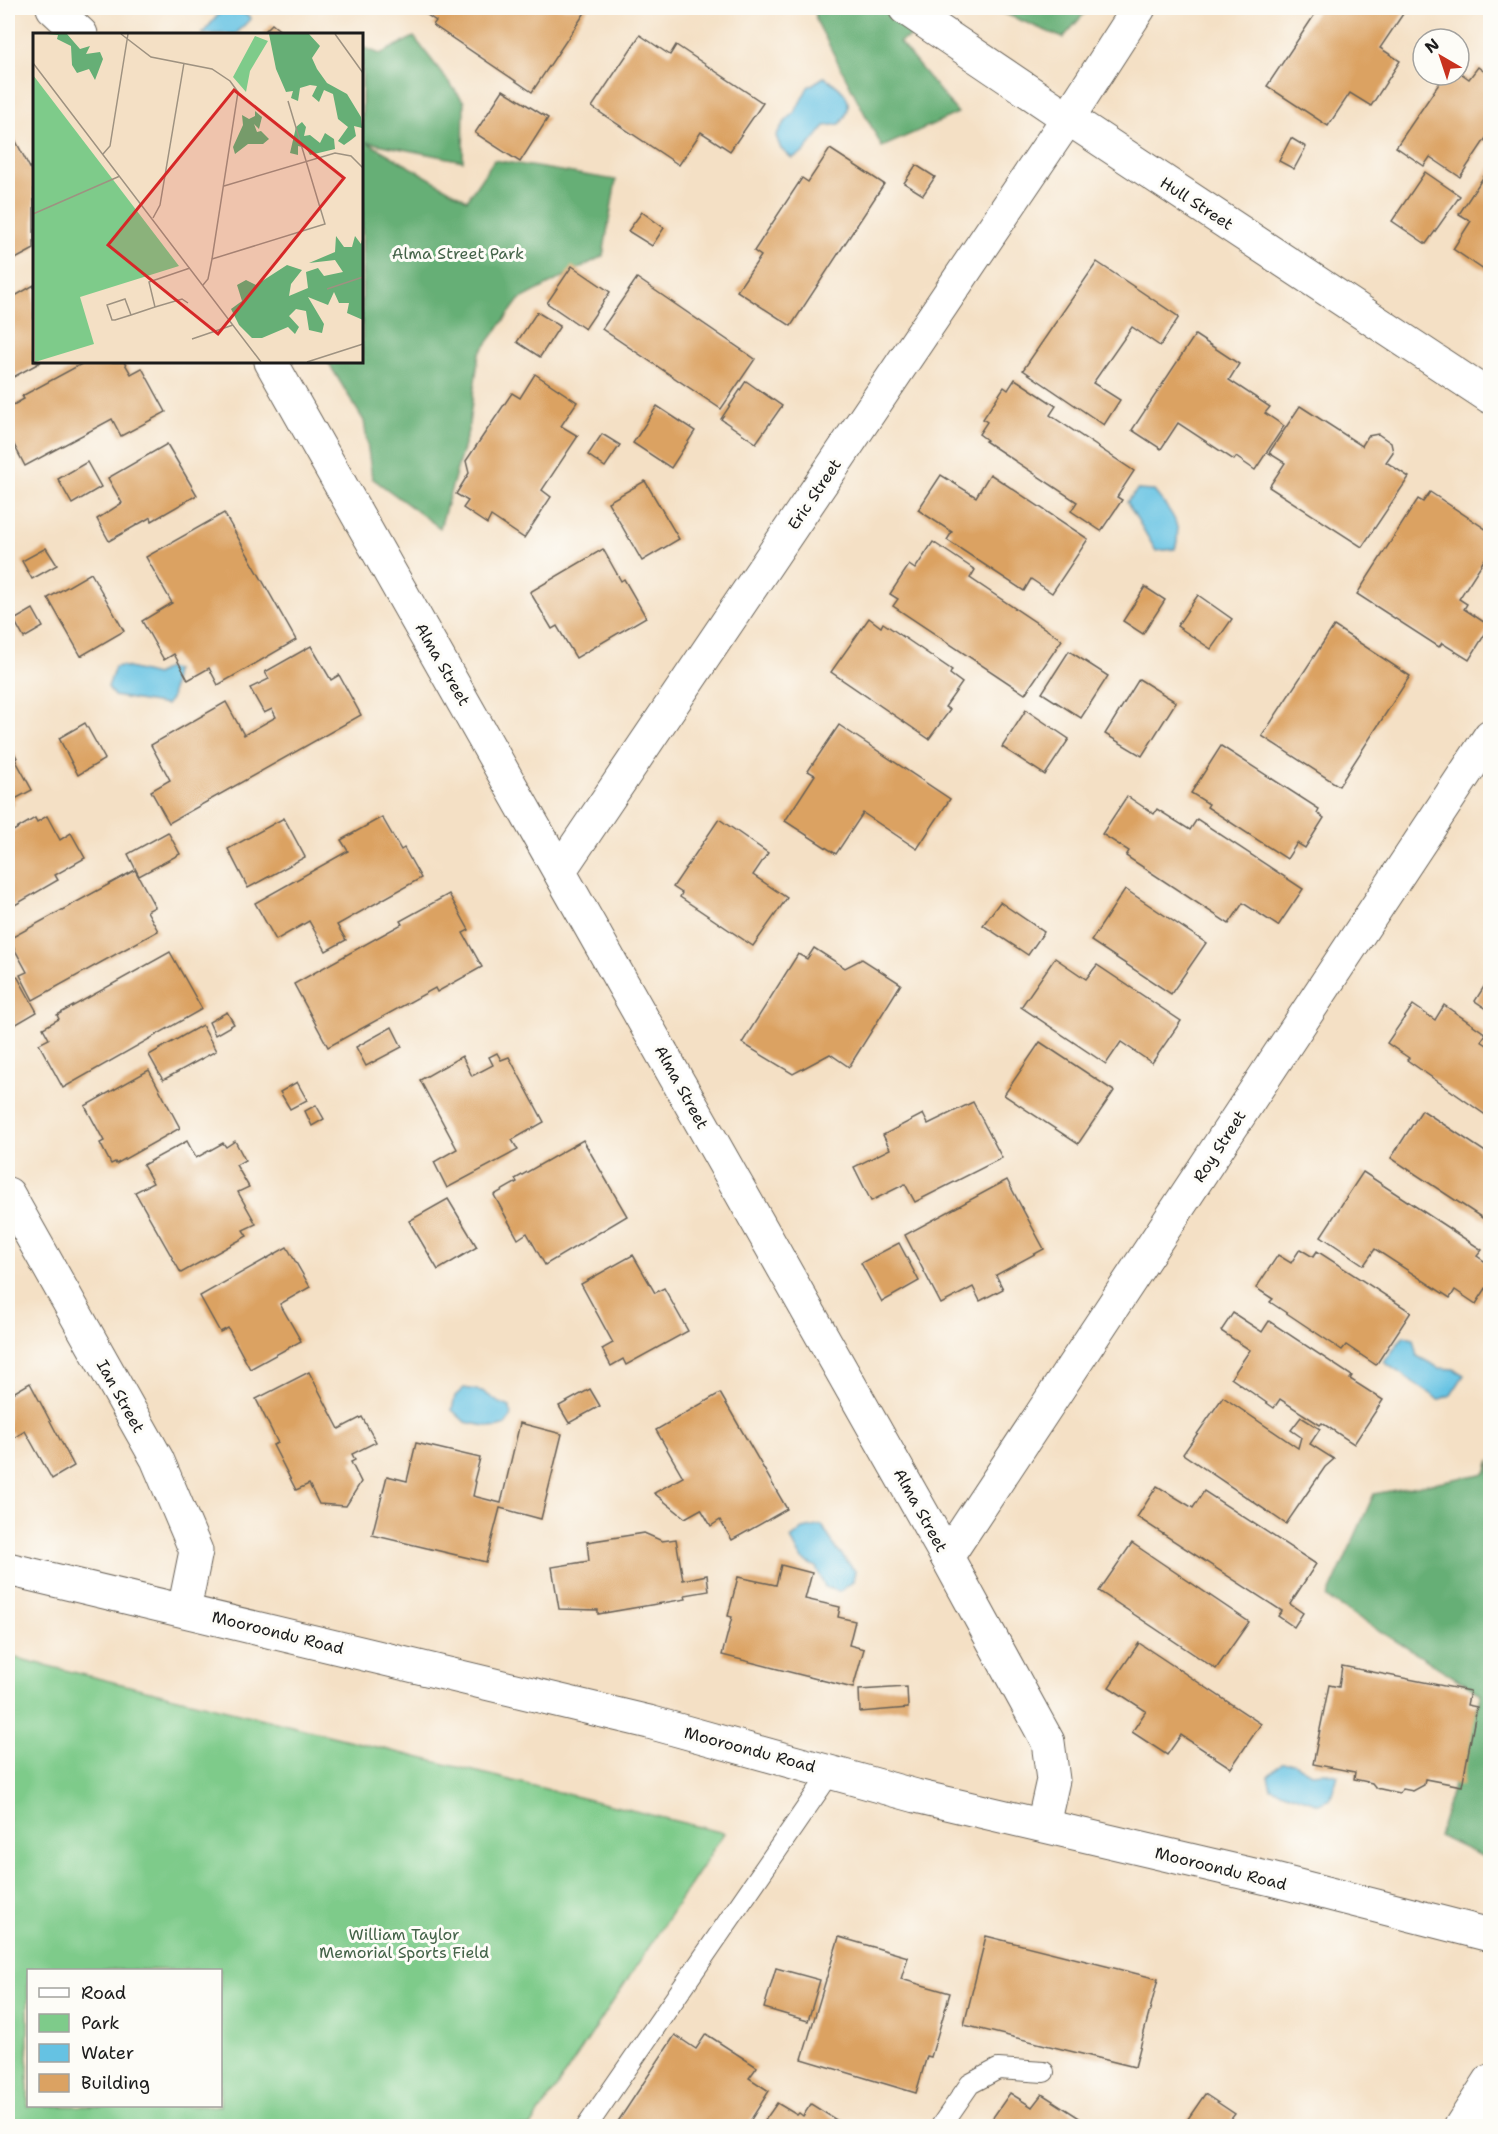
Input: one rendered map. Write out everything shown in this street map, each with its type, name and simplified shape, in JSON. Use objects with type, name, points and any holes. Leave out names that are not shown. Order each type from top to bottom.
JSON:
[{"type":"street","points":[[53,8],[80,33]]},
{"type":"street","name":"Hull Street","points":[[905,8],[1491,397]]},
{"type":"street","name":"Eric Street","points":[[560,870],[1068,118],[1139,8]]},
{"type":"street","name":"Alma Street","points":[[272,363],[947,1557],[1048,1742],[1053,1780],[1043,1825]]},
{"type":"street","name":"Roy Street","points":[[947,1557],[1491,736]]},
{"type":"street","name":"Ian Street","points":[[8,1194],[157,1459],[196,1551],[184,1610]]},
{"type":"street","name":"Mooroondu Road","points":[[8,1569],[649,1722],[916,1796],[1491,1935]]},
{"type":"street","points":[[1461,2127],[1491,2081]]},
{"type":"lane","points":[[586,2127],[831,1772]]},
{"type":"lane","points":[[941,2127],[969,2084],[998,2069],[1044,2072]]},
{"type":"green space","points":[[815,8],[967,8],[899,42],[958,113],[882,147],[816,20]]},
{"type":"green space","points":[[991,8],[1089,8],[1063,38]]},
{"type":"green space","name":"Alma Street Park","points":[[414,37],[464,102],[463,161],[367,142],[467,200],[494,160],[616,180],[603,256],[519,300],[479,354],[468,431],[440,528],[372,478],[364,421],[329,363],[363,363],[363,47],[380,54]]},
{"type":"green space","points":[[1490,1460],[1490,1860],[1438,1836],[1481,1694],[1327,1598],[1374,1494],[1486,1473]]},
{"type":"green space","name":"William Taylor Memorial Sports Field","points":[[8,1656],[724,1833],[531,2126],[8,2126]]},
{"type":"water","points":[[224,8],[234,8],[251,18],[237,33],[203,33]]},
{"type":"water","points":[[824,77],[843,91],[848,109],[840,124],[825,126],[803,153],[792,158],[781,149],[776,136],[783,124],[795,112],[808,87]]},
{"type":"water","points":[[1137,490],[1154,491],[1174,517],[1178,532],[1175,549],[1156,551],[1127,502]]},
{"type":"water","points":[[121,666],[156,675],[167,668],[175,670],[171,699],[166,705],[114,696],[108,687],[115,667]]},
{"type":"water","points":[[1404,1336],[1413,1339],[1417,1356],[1439,1368],[1454,1369],[1464,1375],[1451,1395],[1439,1400],[1384,1362]]},
{"type":"water","points":[[464,1388],[482,1391],[510,1407],[511,1417],[505,1425],[496,1428],[465,1422],[452,1410],[455,1396]]},
{"type":"water","points":[[822,1525],[833,1544],[855,1571],[853,1581],[840,1592],[825,1587],[816,1567],[802,1560],[791,1539],[803,1529]]},
{"type":"water","points":[[1282,1763],[1294,1763],[1311,1773],[1324,1772],[1338,1776],[1330,1799],[1319,1804],[1271,1788],[1268,1776]]},
{"type":"building","points":[[419,8],[588,8],[532,92],[433,25],[436,21]]},
{"type":"building","points":[[1319,8],[1407,8],[1380,48],[1400,61],[1371,106],[1350,93],[1328,126],[1267,86]]},
{"type":"building","points":[[272,24],[283,33],[263,33]]},
{"type":"building","points":[[640,35],[670,55],[676,45],[763,103],[730,151],[701,132],[679,165],[592,107]]},
{"type":"building","points":[[1478,67],[1490,76],[1490,132],[1460,177],[1430,157],[1424,166],[1396,147],[1437,87],[1471,87],[1471,76]]},
{"type":"building","points":[[503,90],[548,118],[520,162],[475,133]]},
{"type":"building","points":[[8,126],[33,174],[33,250],[8,263]]},
{"type":"building","points":[[1291,138],[1306,147],[1294,169],[1279,161]]},
{"type":"building","points":[[830,149],[884,184],[791,326],[737,291],[761,256],[754,251],[802,178],[808,182]]},
{"type":"building","points":[[916,165],[935,177],[923,195],[904,183]]},
{"type":"building","points":[[1490,167],[1490,274],[1453,249],[1471,221],[1459,214]]},
{"type":"building","points":[[1425,172],[1460,196],[1426,244],[1392,221]]},
{"type":"building","points":[[642,212],[664,228],[652,246],[628,231]]},
{"type":"building","points":[[1097,262],[1179,317],[1160,346],[1132,327],[1093,383],[1120,400],[1104,425],[1023,370]]},
{"type":"building","points":[[572,266],[610,292],[585,329],[547,303]]},
{"type":"building","points":[[637,278],[755,359],[721,409],[602,329]]},
{"type":"building","points":[[33,286],[33,363],[39,363],[8,380],[8,300]]},
{"type":"building","points":[[537,312],[560,326],[540,357],[517,342]]},
{"type":"building","points":[[1195,335],[1239,364],[1229,380],[1270,407],[1265,413],[1284,426],[1255,470],[1236,457],[1234,460],[1178,423],[1161,449],[1132,430]]},
{"type":"building","points":[[83,363],[125,363],[131,374],[142,368],[166,412],[121,436],[112,419],[25,466],[8,433],[8,408],[24,399],[22,396]]},
{"type":"building","points":[[535,374],[577,402],[561,426],[578,436],[542,490],[551,497],[524,538],[491,516],[487,524],[463,508],[468,501],[456,494],[469,473],[466,461],[512,393],[520,398]]},
{"type":"building","points":[[1015,379],[1056,406],[1050,415],[1134,471],[1117,497],[1122,500],[1101,531],[1071,511],[1077,502],[985,441],[987,440],[979,434],[987,422],[983,419],[1004,387],[1008,390]]},
{"type":"building","points":[[746,381],[782,406],[756,443],[721,419]]},
{"type":"building","points":[[657,406],[695,431],[671,468],[633,443]]},
{"type":"building","points":[[1300,406],[1362,446],[1368,436],[1378,434],[1391,443],[1393,452],[1386,462],[1409,477],[1362,547],[1269,487],[1285,463],[1269,453]]},
{"type":"building","points":[[602,434],[620,445],[605,467],[588,455]]},
{"type":"building","points":[[167,444],[197,495],[152,521],[151,517],[109,541],[97,519],[122,503],[108,478]]},
{"type":"building","points":[[87,462],[101,487],[72,504],[58,479]]},
{"type":"building","points":[[990,474],[1088,539],[1052,593],[1031,579],[1024,591],[947,540],[952,532],[918,510],[941,475],[976,497]]},
{"type":"building","points":[[645,481],[679,539],[642,561],[608,502]]},
{"type":"building","points":[[1430,492],[1490,532],[1490,551],[1459,599],[1467,604],[1464,609],[1490,626],[1469,660],[1442,643],[1439,647],[1357,594],[1418,499],[1423,502]]},
{"type":"building","points":[[224,513],[296,640],[218,685],[209,668],[188,680],[174,654],[164,660],[142,621],[172,603],[146,557]]},
{"type":"building","points":[[933,542],[975,570],[970,578],[1062,640],[1025,694],[893,606],[898,599],[890,594],[909,565],[915,569]]},
{"type":"building","points":[[46,548],[57,565],[32,579],[22,561]]},
{"type":"building","points":[[603,549],[621,581],[624,579],[646,617],[576,658],[557,626],[552,629],[530,592]]},
{"type":"building","points":[[91,573],[124,631],[81,656],[48,598]]},
{"type":"building","points":[[1145,587],[1165,600],[1143,634],[1123,621]]},
{"type":"building","points":[[1198,595],[1232,619],[1211,649],[1177,626]]},
{"type":"building","points":[[33,609],[43,627],[24,638],[14,620]]},
{"type":"building","points":[[869,618],[881,627],[883,623],[952,670],[950,674],[962,683],[945,707],[950,710],[929,739],[831,672]]},
{"type":"building","points":[[1334,626],[1410,676],[1339,786],[1262,736]]},
{"type":"building","points":[[311,646],[331,680],[339,675],[361,715],[169,823],[151,791],[170,780],[151,745],[226,702],[244,735],[276,717],[272,709],[264,713],[250,688],[269,679],[265,672]]},
{"type":"building","points":[[1069,651],[1108,676],[1081,718],[1042,693]]},
{"type":"building","points":[[1139,679],[1176,702],[1142,756],[1105,734]]},
{"type":"building","points":[[1026,710],[1069,739],[1045,775],[1002,747]]},
{"type":"building","points":[[85,723],[105,759],[78,775],[59,738]]},
{"type":"building","points":[[839,725],[950,799],[917,849],[863,813],[836,854],[785,821],[815,775],[808,771]]},
{"type":"building","points":[[8,741],[32,790],[13,800],[15,804],[8,809]]},
{"type":"building","points":[[1221,746],[1319,809],[1317,813],[1324,818],[1305,848],[1297,843],[1287,859],[1207,807],[1209,804],[1191,793]]},
{"type":"building","points":[[1127,796],[1154,814],[1157,809],[1190,830],[1197,819],[1303,889],[1278,926],[1243,903],[1229,924],[1126,856],[1129,851],[1102,834]]},
{"type":"building","points":[[47,816],[60,840],[71,833],[85,858],[55,875],[58,880],[8,909],[8,834],[35,818],[37,822]]},
{"type":"building","points":[[382,817],[401,850],[404,848],[421,878],[337,925],[346,940],[326,951],[309,921],[276,940],[255,903],[348,851],[341,840]]},
{"type":"building","points":[[284,818],[305,857],[248,888],[228,849]]},
{"type":"building","points":[[719,819],[768,853],[753,875],[787,898],[753,946],[680,897],[682,893],[673,887]]},
{"type":"building","points":[[168,832],[180,854],[139,876],[128,854]]},
{"type":"building","points":[[135,870],[155,907],[147,911],[158,931],[33,1000],[20,975],[27,972],[9,939]]},
{"type":"building","points":[[1125,889],[1206,943],[1171,994],[1091,941]]},
{"type":"building","points":[[449,894],[469,930],[463,933],[482,967],[437,992],[435,988],[328,1047],[294,984],[402,924],[400,921]]},
{"type":"building","points":[[1000,902],[1044,932],[1028,955],[983,925]]},
{"type":"building","points":[[814,948],[845,968],[862,959],[901,984],[849,1067],[830,1054],[793,1074],[742,1043],[798,954],[807,959]]},
{"type":"building","points":[[170,952],[202,1009],[63,1088],[39,1044],[49,1039],[43,1028],[59,1019],[57,1015]]},
{"type":"building","points":[[1055,958],[1086,979],[1097,965],[1181,1021],[1152,1063],[1121,1042],[1106,1064],[1021,1007]]},
{"type":"building","points":[[17,976],[37,1012],[8,1029],[8,982]]},
{"type":"building","points":[[1490,977],[1490,1011],[1475,1001]]},
{"type":"building","points":[[1413,1005],[1435,1020],[1444,1005],[1486,1034],[1481,1041],[1490,1047],[1490,1118],[1407,1060],[1409,1058],[1387,1043]]},
{"type":"building","points":[[227,1012],[234,1024],[215,1035],[209,1022]]},
{"type":"building","points":[[202,1025],[216,1051],[163,1080],[149,1055]]},
{"type":"building","points":[[392,1027],[402,1047],[366,1066],[356,1047]]},
{"type":"building","points":[[1040,1042],[1114,1091],[1078,1144],[1004,1095]]},
{"type":"building","points":[[497,1053],[501,1060],[509,1057],[544,1122],[512,1140],[518,1150],[447,1188],[434,1162],[457,1149],[420,1080],[462,1056],[472,1076],[493,1065],[489,1057]]},
{"type":"building","points":[[149,1070],[180,1128],[116,1164],[115,1162],[111,1164],[100,1143],[104,1141],[85,1106]]},
{"type":"building","points":[[297,1082],[307,1100],[290,1109],[280,1092]]},
{"type":"building","points":[[973,1102],[1002,1158],[915,1202],[905,1184],[871,1201],[854,1167],[890,1149],[883,1135],[923,1114],[928,1124]]},
{"type":"building","points":[[316,1105],[324,1119],[312,1126],[305,1111]]},
{"type":"building","points":[[1422,1110],[1490,1155],[1490,1223],[1391,1158]]},
{"type":"building","points":[[583,1140],[627,1216],[545,1265],[527,1233],[518,1239],[494,1195],[517,1182],[515,1179]]},
{"type":"building","points":[[187,1141],[196,1158],[223,1143],[226,1147],[235,1141],[245,1160],[236,1165],[249,1187],[238,1192],[256,1224],[243,1230],[247,1236],[181,1273],[135,1192],[153,1183],[143,1165]]},
{"type":"building","points":[[1363,1172],[1482,1250],[1477,1256],[1490,1265],[1490,1282],[1476,1304],[1455,1290],[1450,1298],[1375,1249],[1364,1265],[1321,1236]]},
{"type":"building","points":[[1007,1180],[1044,1249],[996,1275],[1003,1289],[980,1301],[973,1287],[941,1304],[905,1235]]},
{"type":"building","points":[[448,1199],[477,1247],[438,1270],[409,1221]]},
{"type":"building","points":[[899,1243],[919,1281],[882,1302],[861,1263]]},
{"type":"building","points":[[287,1247],[310,1287],[280,1304],[301,1341],[250,1369],[228,1328],[220,1332],[200,1296]]},
{"type":"building","points":[[1300,1249],[1313,1257],[1317,1251],[1411,1312],[1376,1365],[1346,1345],[1342,1350],[1270,1302],[1273,1299],[1256,1288],[1278,1255],[1291,1263]]},
{"type":"building","points":[[633,1255],[655,1293],[664,1288],[688,1331],[626,1365],[623,1359],[611,1366],[602,1349],[613,1343],[581,1284]]},
{"type":"building","points":[[1233,1313],[1262,1332],[1269,1321],[1352,1376],[1350,1379],[1383,1400],[1354,1444],[1280,1399],[1274,1408],[1231,1378],[1250,1350],[1221,1331]]},
{"type":"building","points":[[309,1372],[339,1429],[362,1417],[376,1442],[352,1454],[355,1460],[351,1462],[361,1482],[346,1506],[319,1504],[309,1484],[296,1490],[273,1445],[278,1443],[256,1399]]},
{"type":"building","points":[[30,1383],[74,1466],[52,1479],[25,1431],[14,1438],[11,1431],[8,1433],[8,1396]]},
{"type":"building","points":[[590,1389],[600,1406],[569,1423],[559,1406]]},
{"type":"building","points":[[720,1393],[787,1509],[732,1540],[720,1520],[711,1526],[701,1509],[685,1518],[654,1493],[683,1477],[656,1430]]},
{"type":"building","points":[[1223,1397],[1298,1448],[1301,1437],[1291,1430],[1301,1417],[1320,1429],[1310,1444],[1334,1459],[1325,1467],[1286,1524],[1183,1454]]},
{"type":"building","points":[[520,1423],[562,1434],[541,1519],[500,1508],[486,1562],[372,1535],[387,1476],[407,1481],[416,1443],[480,1458],[473,1496],[501,1503]]},
{"type":"building","points":[[1157,1486],[1193,1508],[1204,1491],[1316,1564],[1290,1604],[1303,1613],[1294,1627],[1278,1616],[1282,1611],[1137,1517]]},
{"type":"building","points":[[644,1533],[662,1541],[676,1539],[683,1580],[707,1575],[709,1591],[685,1595],[686,1599],[598,1614],[598,1610],[559,1609],[552,1567],[589,1561],[587,1542]]},
{"type":"building","points":[[1132,1543],[1249,1622],[1216,1669],[1099,1591]]},
{"type":"building","points":[[781,1565],[812,1573],[805,1599],[840,1607],[838,1617],[855,1621],[849,1645],[864,1649],[853,1688],[722,1655],[732,1617],[728,1616],[738,1577],[776,1585]]},
{"type":"building","points":[[1139,1643],[1261,1724],[1231,1768],[1181,1735],[1167,1755],[1132,1732],[1146,1711],[1109,1687]]},
{"type":"building","points":[[1342,1666],[1470,1691],[1467,1705],[1477,1707],[1462,1786],[1425,1779],[1424,1785],[1413,1791],[1403,1789],[1399,1793],[1376,1788],[1372,1783],[1354,1779],[1355,1772],[1313,1764],[1329,1685],[1339,1687]]},
{"type":"building","points":[[907,1687],[908,1708],[860,1712],[859,1690]]},
{"type":"building","points":[[986,1936],[1158,1979],[1135,2067],[964,2025]]},
{"type":"building","points":[[839,1937],[908,1957],[901,1979],[950,1993],[931,2057],[927,2056],[916,2093],[802,2059]]},
{"type":"building","points":[[776,1968],[820,1980],[808,2021],[764,2008]]},
{"type":"building","points":[[706,2034],[757,2067],[749,2078],[769,2091],[747,2126],[615,2126],[675,2035],[696,2049]]},
{"type":"building","points":[[1010,2093],[1032,2107],[1042,2094],[1092,2126],[987,2126]]},
{"type":"building","points":[[1205,2094],[1235,2114],[1231,2119],[1242,2126],[1183,2126]]},
{"type":"building","points":[[777,2103],[803,2116],[811,2104],[846,2126],[761,2126]]}]
